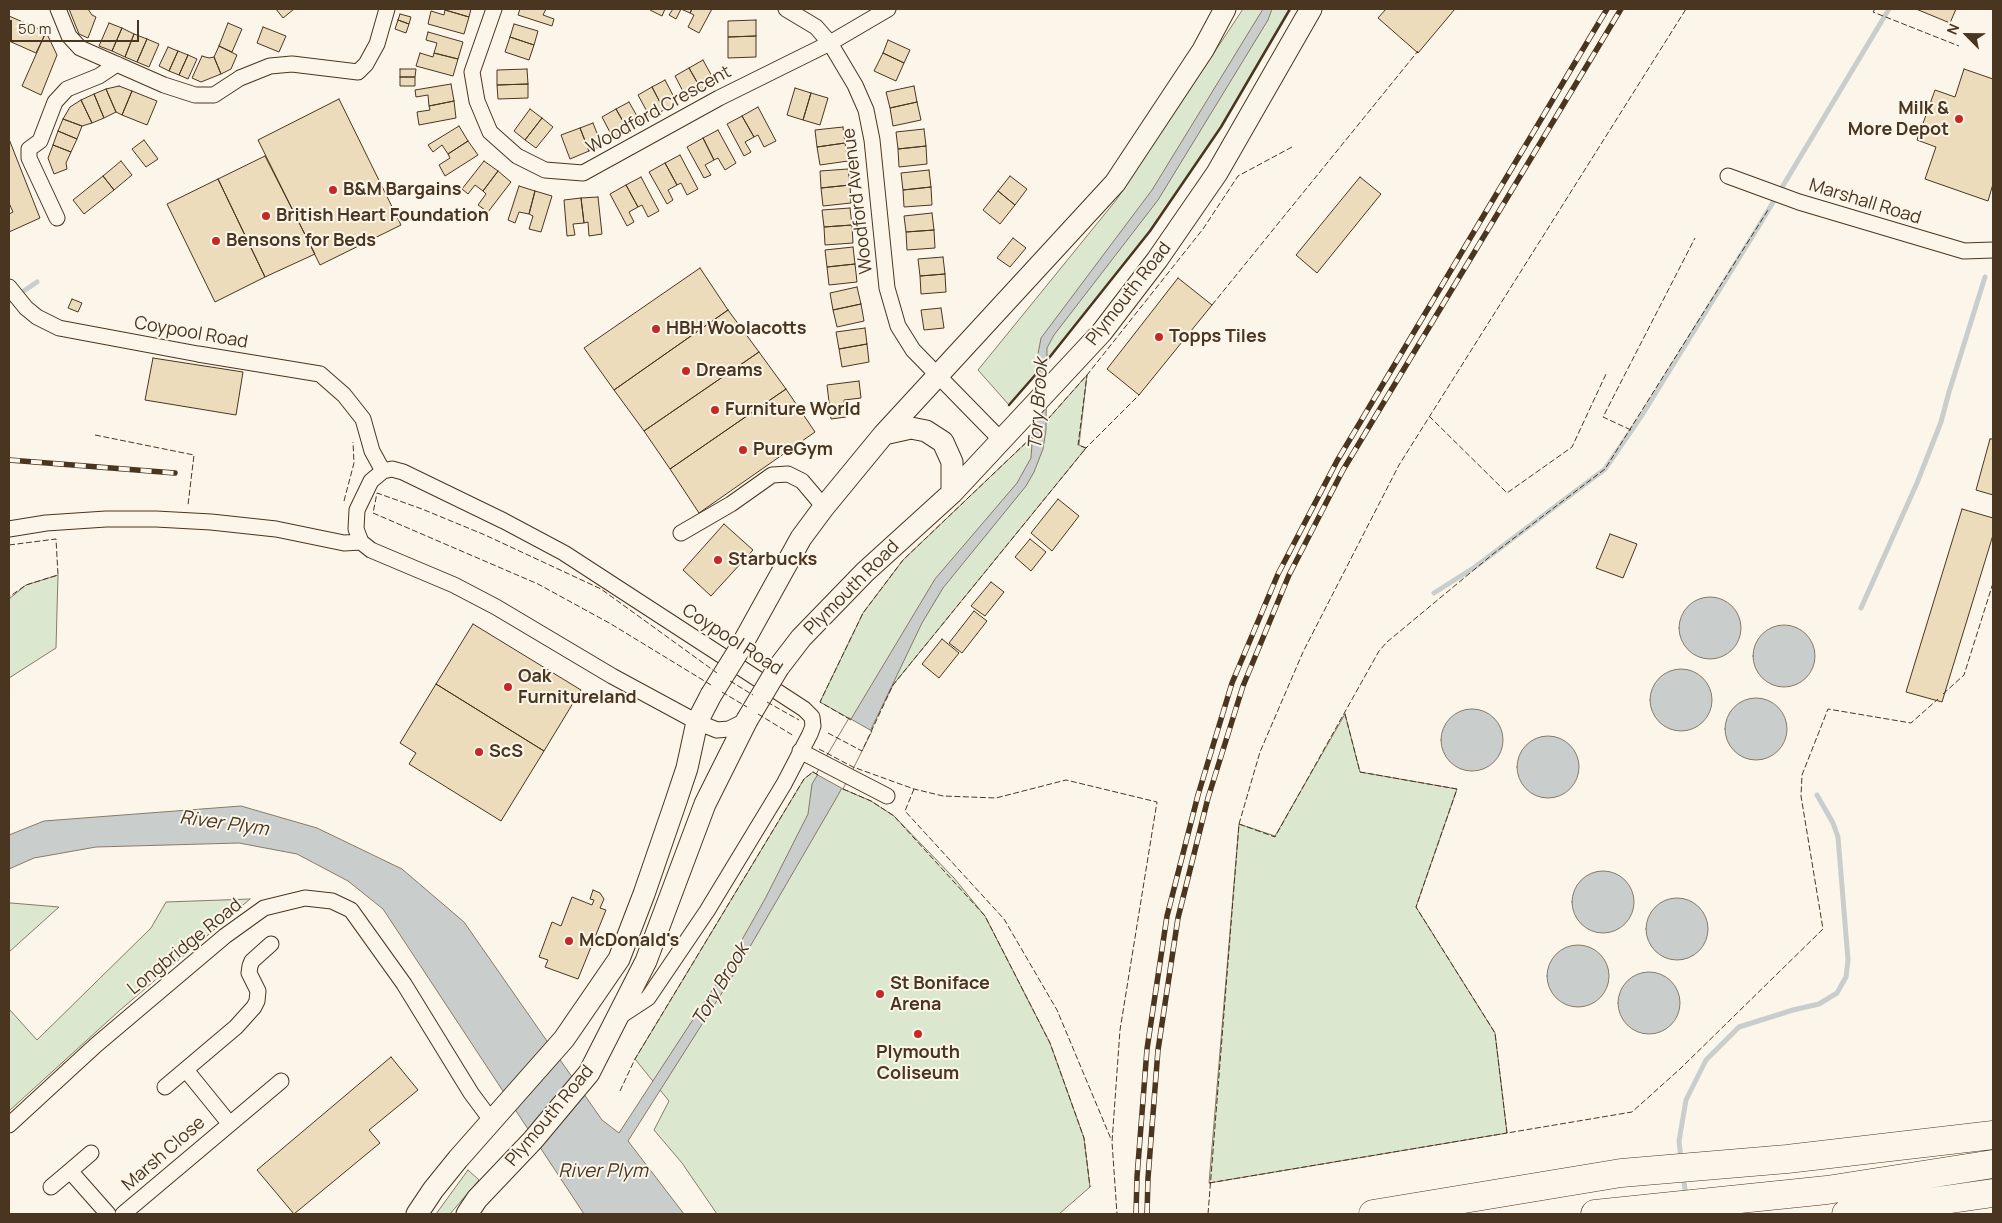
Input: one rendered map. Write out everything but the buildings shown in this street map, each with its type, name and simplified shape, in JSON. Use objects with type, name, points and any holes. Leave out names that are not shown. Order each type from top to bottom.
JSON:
[{"type":"highway","points":[[1373,1214],[1621,1173],[1787,1159],[1993,1135]]},
{"type":"highway","points":[[1595,1214],[1827,1190],[1993,1164]]},
{"type":"highway","points":[[1846,1214],[1993,1193]]},
{"type":"main road","points":[[417,1214],[445,1175],[491,1120],[556,1049],[576,1024],[618,959],[644,894],[675,804],[697,722],[801,538],[884,434],[1115,183],[1203,50],[1225,9]]},
{"type":"main road","name":"Plymouth Road","points":[[467,1214],[477,1200],[533,1140],[589,1073],[646,962],[705,804],[747,720],[778,668],[800,638],[865,572],[952,493],[1102,332],[1157,260],[1206,189],[1254,112],[1311,9]]},
{"type":"main road","points":[[884,434],[911,428],[926,431],[943,442],[952,462],[952,493]]},
{"type":"street","points":[[58,9],[69,36],[80,48],[164,85],[195,95],[214,95],[240,78],[270,66],[292,64],[358,72],[366,64],[377,44],[387,9]]},
{"type":"street","name":"Woodford Crescent","points":[[494,9],[472,72],[477,101],[490,132],[517,156],[545,170],[583,173],[719,98],[830,43],[888,9]]},
{"type":"street","name":"Woodford Avenue","points":[[786,9],[816,27],[830,43],[855,85],[866,110],[872,140],[887,288],[898,326],[913,350],[1001,440]]},
{"type":"street","points":[[57,218],[29,158],[29,149],[40,141],[55,102],[67,89],[98,76],[117,64]]},
{"type":"street","name":"Marshall Road","points":[[1728,176],[1799,202],[1964,251],[1993,250]]},
{"type":"street","name":"Coypool Road","points":[[9,288],[20,303],[38,318],[59,328],[320,374],[344,395],[363,420],[372,451],[383,471],[392,469],[403,472],[564,553],[804,709],[812,717],[813,726],[760,825],[666,973],[648,998],[619,1017]]},
{"type":"street","points":[[383,471],[371,481],[357,510],[356,529],[361,542],[371,550],[445,581],[488,603],[612,676],[697,722],[717,730],[729,729],[747,720]]},
{"type":"street","points":[[681,533],[731,504],[772,475],[788,474],[802,482],[824,507]]},
{"type":"street","points":[[9,529],[46,523],[106,518],[210,522],[276,529],[344,543],[361,542]]},
{"type":"street","points":[[800,751],[818,762],[887,796]]},
{"type":"street","name":"Longbridge Road","points":[[9,1125],[96,1044],[226,936],[264,908],[305,898],[332,901],[350,910],[404,984],[470,1093],[491,1120]]},
{"type":"street","points":[[165,1087],[236,1027],[254,1007],[258,991],[249,973],[250,966],[252,961],[271,944]]},
{"type":"street","name":"Marsh Close","points":[[186,1070],[229,1123]]},
{"type":"street","name":"Marsh Close","points":[[123,1214],[229,1123],[282,1081]]},
{"type":"street","points":[[51,1187],[91,1153]]},
{"type":"street","points":[[70,1171],[108,1214]]},
{"type":"green space","points":[[1243,9],[1290,9],[1221,127],[1150,231],[1037,373],[1009,405],[978,370],[1117,199]]},
{"type":"green space","points":[[1087,375],[1079,445],[1086,448],[893,685],[870,730],[820,702],[863,613],[903,560],[1033,436]]},
{"type":"green space","points":[[58,575],[56,648],[9,678],[9,599],[26,585]]},
{"type":"green space","points":[[1345,714],[1360,772],[1457,789],[1416,907],[1495,1033],[1507,1133],[1209,1183],[1239,824],[1275,836]]},
{"type":"green space","name":"St Boniface Arena","points":[[813,772],[843,789],[871,801],[894,816],[954,878],[985,916],[1050,1043],[1084,1138],[1090,1187],[1059,1214],[717,1214],[682,1163],[654,1130],[669,1101],[635,1059],[804,779]]},
{"type":"green space","points":[[250,899],[119,1011],[9,1111],[9,1009],[37,1040],[151,928],[166,902]]},
{"type":"green space","points":[[9,903],[11,903],[59,907],[9,952]]},
{"type":"green space","points":[[468,1170],[479,1180],[450,1214],[436,1214]]},
{"type":"water","name":"River Plym","points":[[1263,9],[1272,9],[1268,20],[1158,200],[1054,335],[1047,348],[1046,430],[1043,449],[1034,472],[1026,486],[943,588],[922,623],[837,797],[737,969],[628,1141],[684,1214],[584,1214],[383,909],[348,881],[297,854],[239,843],[96,847],[34,858],[9,869],[9,835],[44,821],[241,806],[317,828],[402,869],[464,922],[602,1120],[619,1133],[722,975],[765,899],[808,814],[812,784],[935,579],[1017,483],[1031,458],[1038,354],[1041,338],[1152,190]]},
{"type":"water","points":[[1704,597],[1716,597],[1732,606],[1739,616],[1741,628],[1739,640],[1732,650],[1716,659],[1704,659],[1693,654],[1684,645],[1679,634],[1679,622],[1684,611],[1693,602]]},
{"type":"water","points":[[1778,625],[1790,625],[1806,634],[1813,644],[1815,656],[1813,668],[1806,678],[1790,687],[1778,687],[1767,682],[1758,673],[1753,662],[1753,650],[1758,639],[1767,630]]},
{"type":"water","points":[[1675,669],[1687,669],[1703,678],[1710,688],[1712,700],[1710,712],[1703,722],[1687,731],[1675,731],[1664,726],[1655,717],[1650,706],[1650,694],[1655,683],[1664,674]]},
{"type":"water","points":[[1750,698],[1762,698],[1778,707],[1785,717],[1787,729],[1785,741],[1778,751],[1762,760],[1750,760],[1739,755],[1730,746],[1725,735],[1725,723],[1730,712],[1739,703]]},
{"type":"water","points":[[1466,709],[1478,709],[1494,718],[1501,728],[1503,740],[1501,752],[1494,762],[1478,771],[1466,771],[1455,766],[1446,757],[1441,746],[1441,734],[1446,723],[1455,714]]},
{"type":"water","points":[[1542,736],[1554,736],[1570,745],[1577,755],[1579,767],[1577,779],[1570,789],[1554,798],[1542,798],[1531,793],[1522,784],[1517,773],[1517,761],[1522,750],[1531,741]]},
{"type":"water","points":[[1597,871],[1609,871],[1625,880],[1632,890],[1634,902],[1632,914],[1625,924],[1609,933],[1597,933],[1586,928],[1577,919],[1572,908],[1572,896],[1577,885],[1586,876]]},
{"type":"water","points":[[1671,898],[1683,898],[1699,907],[1706,917],[1708,929],[1706,941],[1699,951],[1683,960],[1671,960],[1660,955],[1651,946],[1646,935],[1646,923],[1651,912],[1660,903]]},
{"type":"water","points":[[1572,945],[1584,945],[1600,954],[1607,964],[1609,976],[1607,988],[1600,998],[1584,1007],[1572,1007],[1561,1002],[1552,993],[1547,982],[1547,970],[1552,959],[1561,950]]},
{"type":"water","points":[[1643,972],[1655,972],[1671,981],[1678,991],[1680,1003],[1678,1015],[1671,1025],[1655,1034],[1643,1034],[1632,1029],[1623,1020],[1618,1009],[1618,997],[1623,986],[1632,977]]},
{"type":"pier","points":[[849,718],[872,731],[843,789],[816,774]]},
{"type":"waterway","points":[[1434,593],[1475,567],[1605,469],[1642,415],[1760,224],[1889,9]]},
{"type":"waterway","points":[[1861,608],[1917,483],[1941,422],[1985,277]]},
{"type":"waterway","points":[[9,301],[37,282]]},
{"type":"waterway","points":[[1681,1159],[1679,1141],[1686,1100],[1706,1060],[1739,1027],[1819,1004],[1837,993],[1846,977],[1848,960],[1838,837],[1833,823],[1817,795]]},
{"type":"waterway","points":[[1683,1175],[1686,1196]]},
{"type":"railway","points":[[1136,1214],[1147,1049],[1167,916],[1198,795],[1232,683],[1278,574],[1337,461],[1607,9]]},
{"type":"railway","points":[[1147,1214],[1158,1050],[1178,918],[1208,798],[1243,686],[1289,575],[1343,470],[1621,9]]},
{"type":"railway","points":[[9,460],[175,473]]},
{"type":"fence","points":[[1208,1214],[1239,824],[1260,752],[1303,652],[1399,465],[1686,9]]},
{"type":"fence","points":[[1875,9],[1873,12],[1959,46]]},
{"type":"fence","points":[[1212,305],[1418,51]]},
{"type":"fence","points":[[1047,420],[1087,375],[1203,229],[1238,176],[1292,147]]},
{"type":"fence","points":[[1239,824],[1275,837],[1379,651],[1387,642],[1493,554],[1605,469],[1768,210]]},
{"type":"fence","points":[[1631,430],[1603,417],[1695,238]]},
{"type":"fence","points":[[1429,416],[1507,493],[1572,447],[1606,374]]},
{"type":"fence","points":[[828,733],[862,751],[893,685],[1086,448],[1078,445],[1087,375]]},
{"type":"fence","points":[[1084,450],[1139,395]]},
{"type":"fence","points":[[95,435],[194,455],[188,505]]},
{"type":"fence","points":[[851,720],[820,702],[863,613],[903,560],[1033,436]]},
{"type":"fence","points":[[344,501],[354,463],[353,442]]},
{"type":"fence","points":[[711,685],[611,624],[538,584],[373,513],[377,493],[485,535],[601,589],[717,673]]},
{"type":"fence","points":[[9,545],[56,539],[58,575],[26,585],[9,597]]},
{"type":"fence","points":[[1943,694],[1964,675],[1993,583]]},
{"type":"fence","points":[[730,681],[753,695]]},
{"type":"fence","points":[[722,692],[747,707]]},
{"type":"fence","points":[[1345,714],[1360,772],[1457,789],[1416,907],[1495,1033],[1507,1133],[1632,1112],[1681,1068],[1823,929],[1801,796],[1802,775],[1828,709],[1911,723],[1938,699]]},
{"type":"fence","points":[[767,702],[799,720]]},
{"type":"fence","points":[[758,714],[794,736]]},
{"type":"fence","points":[[819,749],[853,767],[914,789],[943,796],[996,798],[1066,780],[1157,802],[1120,1030],[1112,1142],[1117,1214]]},
{"type":"fence","points":[[620,1091],[635,1059],[804,779],[813,772],[818,775]]},
{"type":"fence","points":[[843,789],[871,801],[894,816],[985,916],[1050,1043],[1084,1138],[1090,1187]]},
{"type":"fence","points":[[914,789],[905,811],[1004,919],[1057,1010],[1111,1139]]},
{"type":"fence","points":[[1209,1183],[1507,1133]]},
{"type":"wall","points":[[1009,405],[1037,373],[1150,231],[1221,127],[1290,9]]},
{"type":"place","name":"Milk & More Depot","points":[[1959,119]]},
{"type":"place","name":"B&M Bargains","points":[[333,190]]},
{"type":"place","name":"British Heart Foundation","points":[[266,216]]},
{"type":"place","name":"Bensons for Beds","points":[[216,241]]},
{"type":"place","name":"HBH Woolacotts","points":[[656,329]]},
{"type":"place","name":"Topps Tiles","points":[[1159,337]]},
{"type":"place","name":"Dreams","points":[[686,371]]},
{"type":"place","name":"Furniture World","points":[[715,410]]},
{"type":"place","name":"PureGym","points":[[743,450]]},
{"type":"place","name":"Starbucks","points":[[718,560]]},
{"type":"place","name":"Oak Furnitureland","points":[[508,687]]},
{"type":"place","name":"ScS","points":[[479,752]]},
{"type":"place","name":"McDonald's","points":[[569,941]]},
{"type":"place","name":"St Boniface Arena","points":[[880,994]]},
{"type":"place","name":"Plymouth Coliseum","points":[[918,1034]]},
{"type":"water label","name":"Tory Brook","points":[[1039,404]]},
{"type":"water label","name":"Tory Brook","points":[[721,985]]}]
